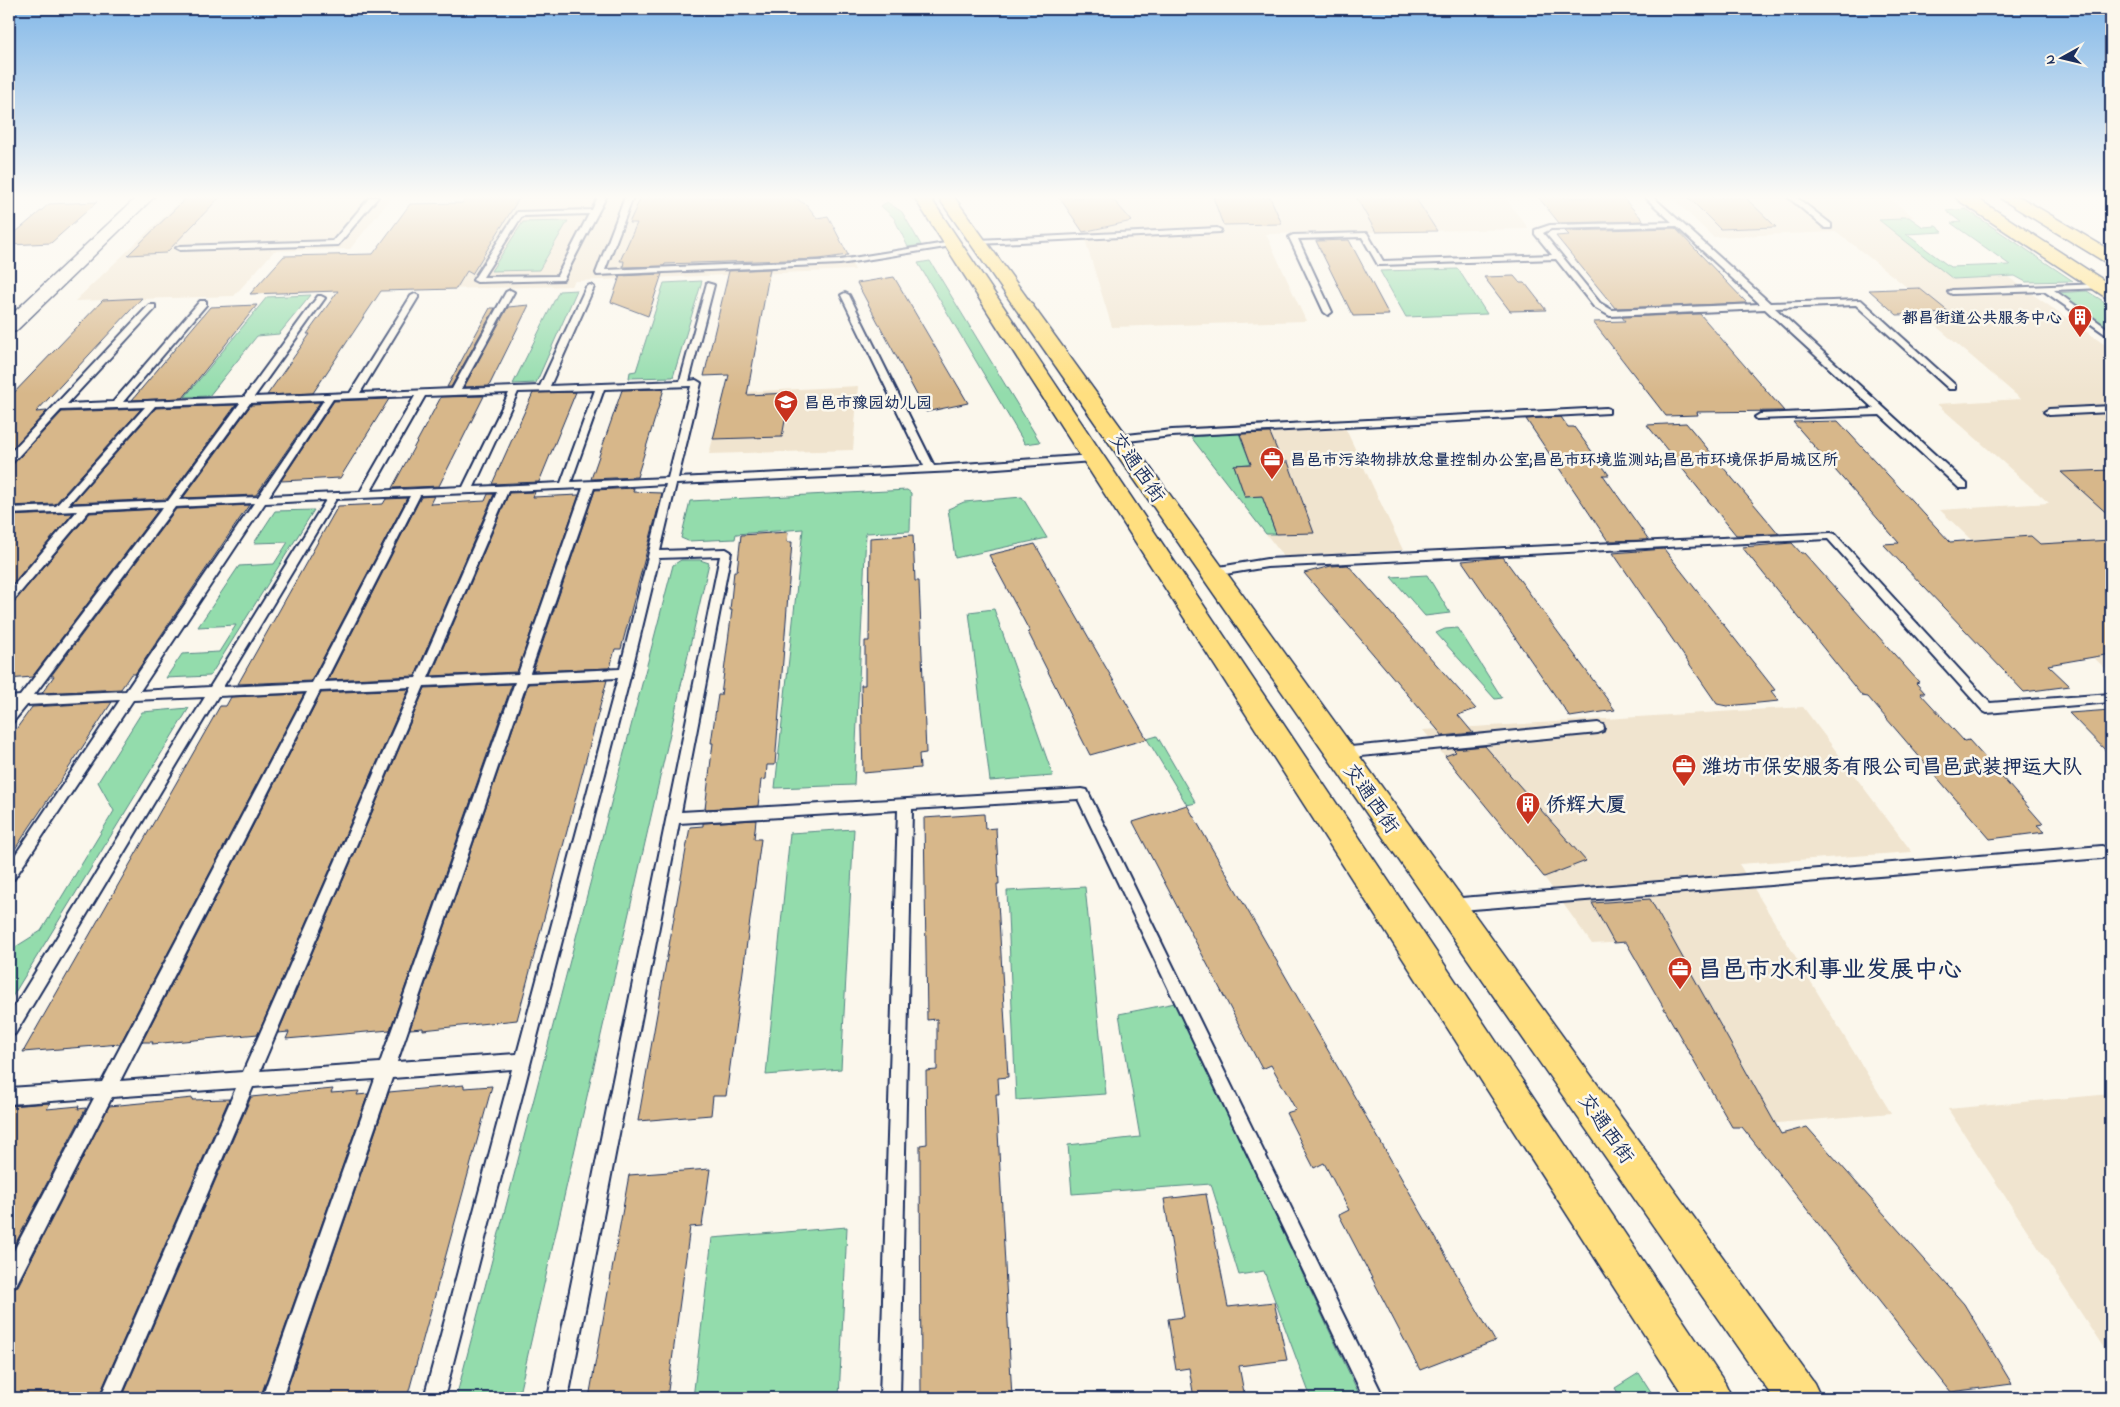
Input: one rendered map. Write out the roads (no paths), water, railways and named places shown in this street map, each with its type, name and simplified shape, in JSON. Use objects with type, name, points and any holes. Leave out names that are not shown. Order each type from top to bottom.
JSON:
[{"type":"main road","name":"交通西街","points":[[977,263],[1093,458],[1710,1398]]},
{"type":"main road","name":"交通西街","points":[[980,263],[1118,439],[1799,1398]]},
{"type":"main road","points":[[2065,263],[2106,289]]},
{"type":"street","points":[[9,327],[77,263]]},
{"type":"lane","points":[[488,263],[477,280],[560,278],[568,263]]},
{"type":"lane","points":[[604,263],[600,273],[826,263]]},
{"type":"lane","points":[[1305,263],[1328,312]]},
{"type":"lane","points":[[1563,263],[1597,305],[1610,313],[1858,302],[1952,387]]},
{"type":"lane","points":[[1719,263],[1963,486]]},
{"type":"lane","points":[[684,383],[710,285]]},
{"type":"lane","points":[[544,388],[590,287]]},
{"type":"lane","points":[[1952,292],[2045,288],[2106,289]]},
{"type":"lane","points":[[2045,288],[2111,335]]},
{"type":"lane","points":[[455,392],[510,292]]},
{"type":"lane","points":[[845,295],[930,469]]},
{"type":"lane","points":[[353,396],[415,296]]},
{"type":"lane","points":[[9,720],[172,503],[321,298]]},
{"type":"lane","points":[[116,404],[203,303]]},
{"type":"lane","points":[[9,460],[152,307]]},
{"type":"lane","points":[[58,408],[116,404],[696,383],[625,673],[434,1398]]},
{"type":"lane","points":[[565,485],[601,386]]},
{"type":"lane","points":[[467,490],[515,390]]},
{"type":"lane","points":[[364,494],[422,393]]},
{"type":"lane","points":[[9,875],[331,396]]},
{"type":"lane","points":[[60,508],[152,403]]},
{"type":"lane","points":[[2049,412],[2111,409]]},
{"type":"lane","points":[[1118,439],[1172,433],[1606,411]]},
{"type":"lane","points":[[1760,417],[1882,412]]},
{"type":"lane","points":[[9,511],[930,469],[1093,458]]},
{"type":"lane","points":[[272,1398],[590,484]]},
{"type":"lane","points":[[110,1398],[504,488]]},
{"type":"lane","points":[[9,1278],[417,492]]},
{"type":"lane","points":[[9,1029],[333,496]]},
{"type":"lane","points":[[9,598],[86,507]]},
{"type":"lane","points":[[1213,572],[1277,562],[1831,536],[1987,708],[2111,698]]},
{"type":"lane","points":[[558,1398],[726,552],[653,555]]},
{"type":"lane","points":[[9,701],[625,673]]},
{"type":"lane","points":[[1340,753],[1598,728]]},
{"type":"lane","points":[[673,818],[1082,794],[1374,1398]]},
{"type":"lane","points":[[890,1398],[905,804]]},
{"type":"lane","points":[[1449,905],[2102,852]]},
{"type":"lane","points":[[9,1096],[522,1061]]},
{"type":"place","name":"都昌街道公共服务中心","points":[[2080,338]]},
{"type":"place","name":"昌邑市豫园幼儿园","points":[[786,423]]},
{"type":"place","name":"昌邑市污染物排放总量控制办公室;昌邑市环境监测站;昌邑市环境保护局城区所","points":[[1272,480]]},
{"type":"place","name":"潍坊市保安服务有限公司昌邑武装押运大队","points":[[1684,787]]},
{"type":"place","name":"侨辉大厦","points":[[1528,825]]},
{"type":"place","name":"昌邑市水利事业发展中心","points":[[1680,990]]}]
